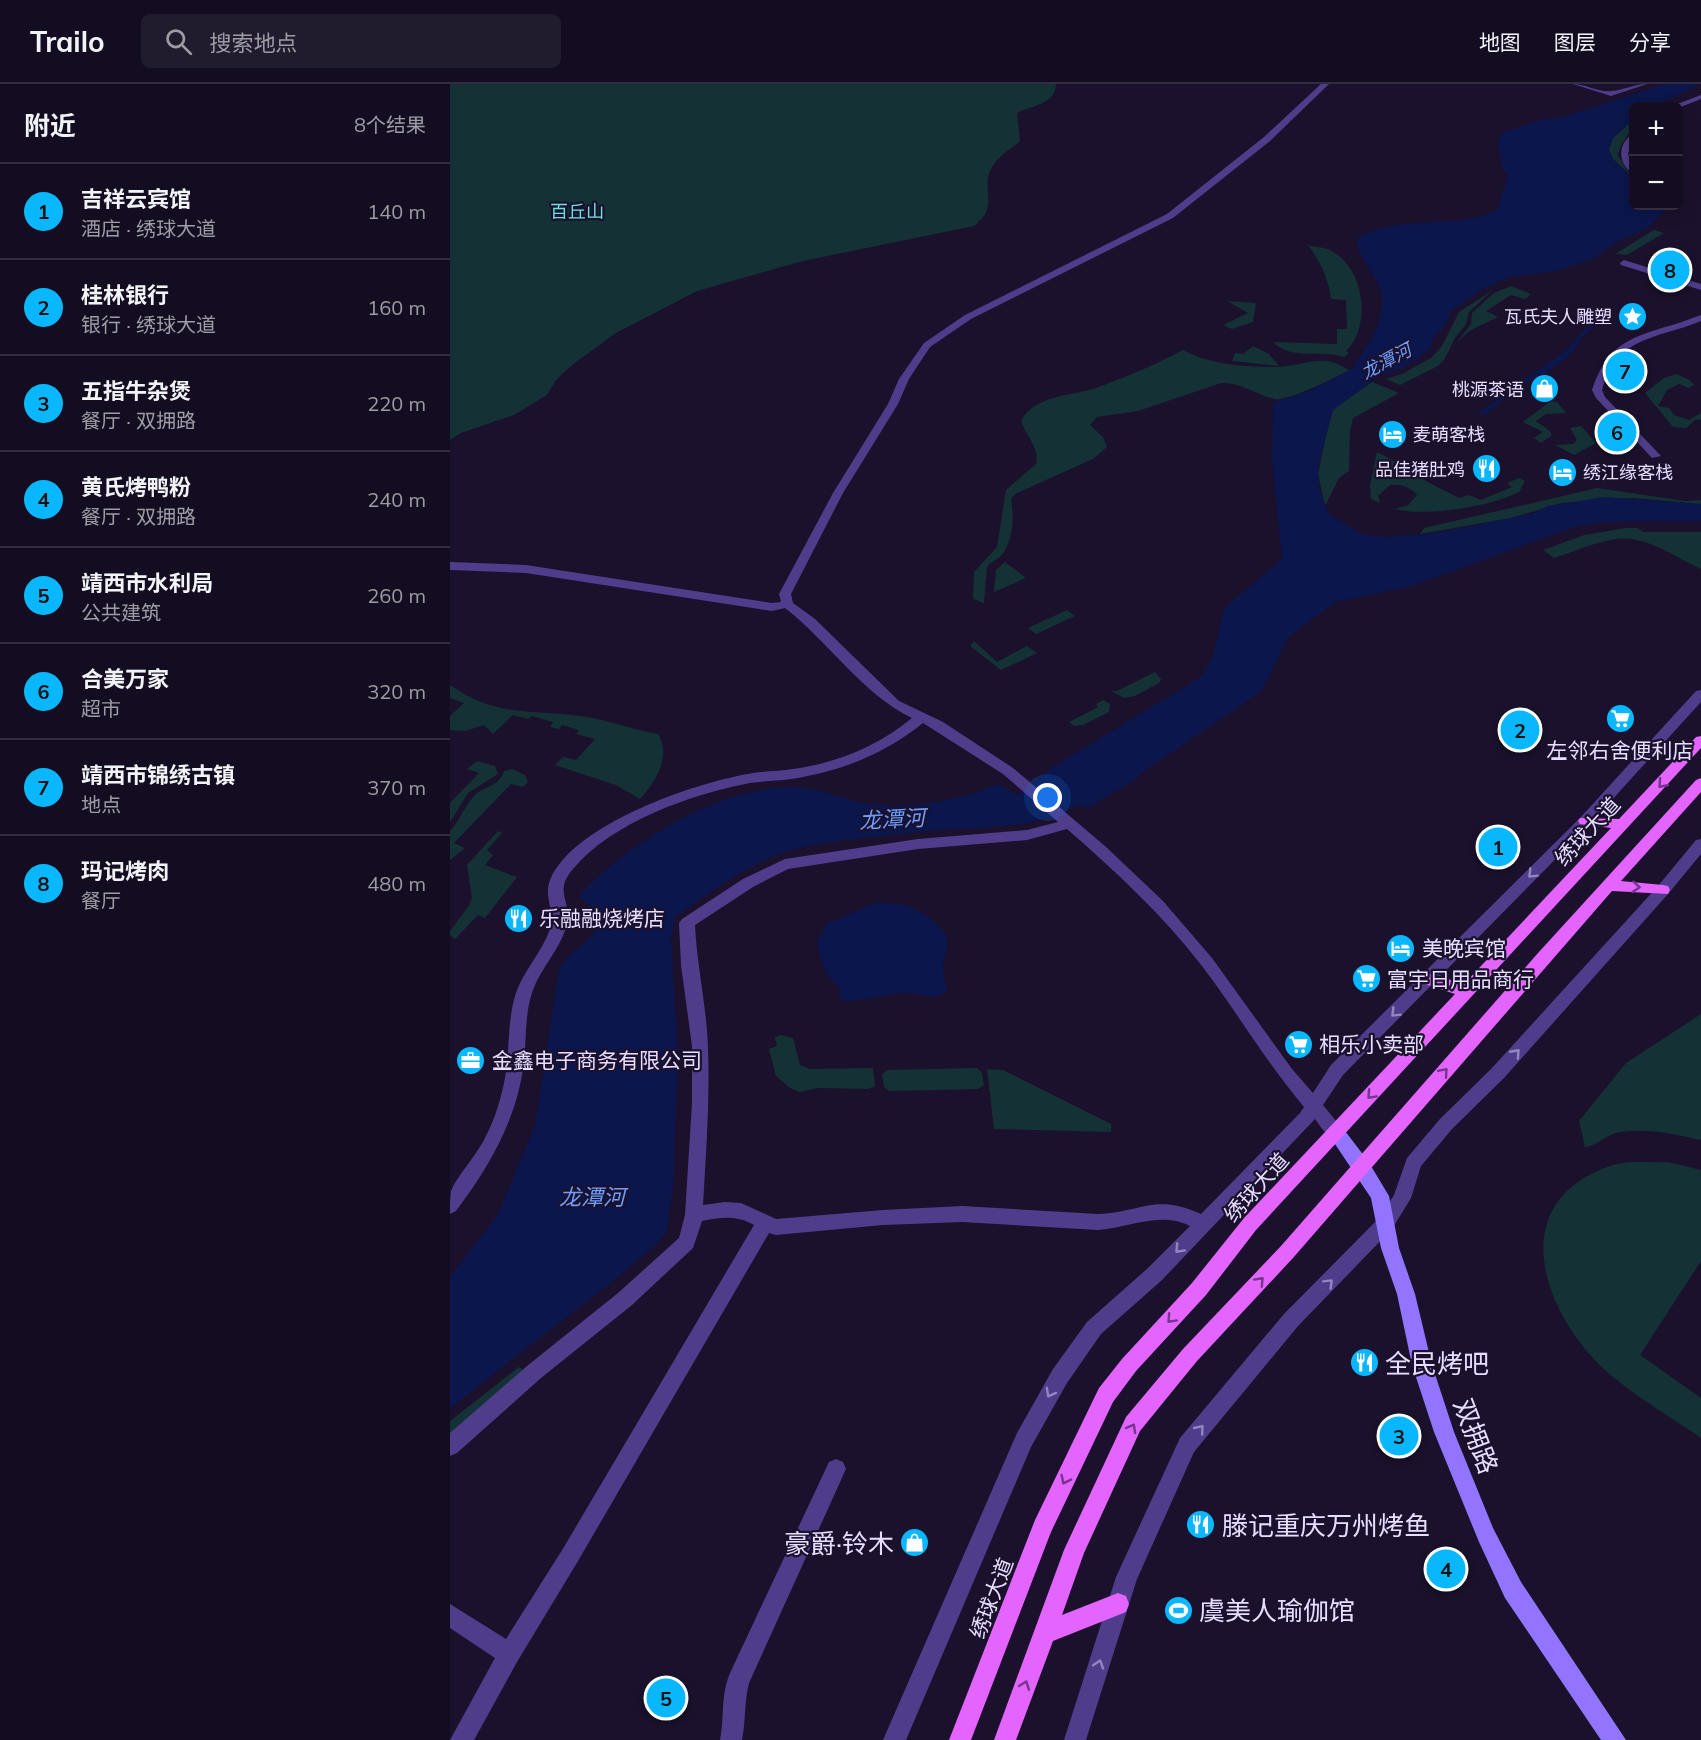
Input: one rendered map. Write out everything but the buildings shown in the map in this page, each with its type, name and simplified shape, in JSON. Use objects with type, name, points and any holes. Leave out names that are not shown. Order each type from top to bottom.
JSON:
[{"type":"main road","name":"绣球大道","points":[[960,1740],[1042,1527],[1106,1395],[1129,1365],[1199,1289],[1250,1224],[1701,740]]},
{"type":"main road","points":[[1005,1740],[1075,1550],[1133,1424],[1190,1355],[1287,1252],[1608,885],[1701,783]]},
{"type":"main road","points":[[1585,821],[1625,824]]},
{"type":"main road","points":[[1608,885],[1663,890]]},
{"type":"main road","points":[[1428,979],[1466,991]]},
{"type":"main road","points":[[1044,1633],[1118,1604]]},
{"type":"street","points":[[1325,84],[1267,139],[1170,216],[968,317],[927,345],[904,379],[798,565],[785,594],[787,603],[825,635],[894,704],[954,735],[1008,771],[1130,878],[1207,962],[1286,1074],[1336,1132]]},
{"type":"street","points":[[1577,84],[1611,94],[1642,84]]},
{"type":"street","points":[[1624,84],[1633,87]]},
{"type":"street","points":[[1683,103],[1701,97]]},
{"type":"street","points":[[1629,141],[1625,145],[1623,155],[1629,168]]},
{"type":"street","points":[[1624,263],[1701,287]]},
{"type":"street","points":[[1656,456],[1601,398],[1597,390],[1599,381],[1616,353],[1635,339],[1701,318]]},
{"type":"street","points":[[450,566],[526,569],[771,607],[787,603]]},
{"type":"street","points":[[894,1740],[1020,1449],[1060,1376],[1094,1328],[1155,1274],[1315,1107],[1337,1070],[1585,821],[1701,694]]},
{"type":"street","points":[[450,1206],[480,1167],[506,1109],[515,1070],[523,996],[531,973],[555,937],[560,922],[554,898],[555,883],[567,864],[582,850],[659,806],[688,794],[738,781],[817,769],[850,759],[885,744],[922,717]]},
{"type":"street","points":[[450,1446],[687,1242],[694,1215],[700,1103],[700,1046],[689,965],[687,922],[748,883],[785,864],[918,844],[1027,835],[1064,820]]},
{"type":"street","points":[[1075,1740],[1131,1567],[1187,1445],[1284,1328],[1386,1223],[1402,1198],[1413,1163],[1663,890],[1701,844]]},
{"type":"street","name":"双拥路","points":[[1336,1132],[1362,1166],[1380,1196],[1390,1248],[1406,1294],[1422,1365],[1444,1432],[1486,1535],[1513,1590],[1615,1740]]},
{"type":"street","points":[[694,1215],[708,1210],[743,1211],[765,1224],[776,1227],[857,1218],[986,1214],[1100,1222],[1164,1208],[1178,1211],[1203,1223]]},
{"type":"street","points":[[461,1740],[509,1654],[571,1554],[765,1224]]},
{"type":"street","points":[[731,1740],[735,1720],[732,1704],[738,1681],[836,1468]]},
{"type":"street","points":[[450,1616],[509,1654]]},
{"type":"green space","name":"百丘山","points":[[450,84],[1056,84],[1055,91],[1047,100],[1017,113],[1020,141],[994,163],[989,175],[986,211],[982,219],[974,226],[803,261],[697,291],[616,333],[572,365],[556,380],[547,395],[514,415],[461,433],[450,440]]},
{"type":"green space","points":[[1629,124],[1629,132],[1618,156],[1629,174],[1613,159],[1609,149],[1613,138]]},
{"type":"green space","points":[[1654,230],[1664,233],[1627,255],[1615,254]]},
{"type":"green space","points":[[1308,245],[1327,249],[1340,256],[1356,281],[1362,311],[1360,326],[1346,351],[1349,353],[1344,357],[1297,353],[1280,348],[1273,342],[1337,344],[1337,329],[1347,329],[1346,300],[1331,299],[1323,270]]},
{"type":"green space","points":[[1511,286],[1531,294],[1525,299],[1511,295],[1486,311],[1498,317],[1471,330],[1457,342],[1471,324],[1472,313],[1494,293]]},
{"type":"green space","points":[[1493,290],[1469,312],[1466,324],[1438,366],[1400,385],[1386,379],[1402,374],[1431,358],[1442,346],[1459,312]]},
{"type":"green space","points":[[1227,301],[1256,303],[1253,322],[1232,329],[1223,325],[1248,313]]},
{"type":"green space","points":[[1253,346],[1269,354],[1279,366],[1232,361],[1235,353],[1243,354]]},
{"type":"green space","points":[[1183,350],[1215,362],[1283,367],[1321,361],[1340,365],[1349,371],[1281,399],[1268,397],[1228,383],[1221,383],[1138,411],[1097,417],[1090,425],[1103,437],[1107,447],[1093,459],[1015,494],[1011,499],[1013,521],[1009,541],[1002,555],[987,567],[984,603],[973,599],[974,572],[997,547],[1006,490],[1036,464],[1034,447],[1021,421],[1027,412],[1044,401],[1096,388]]},
{"type":"green space","points":[[1676,374],[1690,380],[1694,385],[1689,388],[1679,384],[1667,390],[1658,406],[1669,408],[1674,415],[1689,420],[1701,413],[1701,420],[1696,419],[1686,428],[1673,427],[1645,393],[1664,378]]},
{"type":"green space","points":[[1372,382],[1399,393],[1353,418],[1350,431],[1349,471],[1339,478],[1325,506],[1318,474],[1330,416],[1348,396]]},
{"type":"green space","points":[[1551,401],[1557,402],[1566,413],[1546,414],[1536,421],[1551,432],[1551,436],[1541,443],[1534,438],[1543,432],[1523,422]]},
{"type":"green space","points":[[1581,426],[1596,443],[1574,455],[1555,445],[1573,444],[1577,440],[1570,428]]},
{"type":"green space","points":[[1377,452],[1403,466],[1410,463],[1431,474],[1424,480],[1459,498],[1469,495],[1481,500],[1512,487],[1507,483],[1519,478],[1525,481],[1519,492],[1475,506],[1424,512],[1395,509],[1408,505],[1417,495],[1405,487],[1390,485],[1378,496],[1380,503],[1371,499],[1370,485]]},
{"type":"green space","points":[[1597,488],[1685,501],[1701,500],[1701,504],[1633,498],[1562,503],[1511,518],[1420,534],[1424,528]]},
{"type":"green space","points":[[1638,528],[1643,532],[1701,532],[1701,569],[1659,548],[1632,539],[1603,542],[1554,558],[1543,550],[1584,535]]},
{"type":"green space","points":[[1005,562],[1026,578],[994,592],[996,570]]},
{"type":"green space","points":[[1067,610],[1075,616],[1036,634],[1028,628]]},
{"type":"green space","points":[[974,641],[997,662],[1027,646],[1037,653],[1001,670],[970,646]]},
{"type":"green space","points":[[1155,672],[1161,679],[1159,683],[1135,696],[1124,698],[1110,690],[1117,691]]},
{"type":"green space","points":[[450,685],[467,696],[500,708],[587,717],[658,734],[663,751],[660,769],[640,799],[616,785],[555,765],[563,757],[576,760],[595,739],[576,734],[579,730],[562,725],[559,729],[550,727],[553,722],[532,716],[528,719],[513,715],[493,734],[484,725],[465,731],[450,730],[450,716],[464,703],[450,698]]},
{"type":"green space","points":[[1103,700],[1110,704],[1109,712],[1083,725],[1074,726],[1069,722],[1098,707],[1096,704]]},
{"type":"green space","points":[[477,761],[495,766],[498,774],[468,793],[450,822],[450,803],[479,773],[467,769]]},
{"type":"green space","points":[[512,769],[525,775],[528,782],[523,787],[511,784],[454,843],[465,848],[450,860],[450,831],[468,803],[479,792],[499,780],[504,771]]},
{"type":"green space","points":[[498,831],[502,833],[487,850],[493,855],[485,865],[517,877],[485,918],[478,915],[455,939],[450,935],[450,931],[472,898],[467,865]]},
{"type":"green space","points":[[1701,1014],[1701,1140],[1658,1132],[1626,1131],[1612,1134],[1585,1147],[1579,1121],[1626,1063]]},
{"type":"green space","points":[[781,1035],[793,1038],[800,1065],[810,1069],[873,1068],[875,1086],[868,1089],[818,1088],[800,1092],[790,1088],[776,1076],[769,1049],[777,1046],[775,1037]]},
{"type":"green space","points":[[977,1068],[982,1073],[984,1085],[978,1089],[889,1091],[884,1087],[882,1075],[887,1070]]},
{"type":"green space","points":[[987,1069],[1003,1070],[1111,1124],[1111,1132],[994,1129]]},
{"type":"green space","points":[[1668,1162],[1701,1170],[1701,1261],[1640,1355],[1701,1398],[1701,1438],[1640,1397],[1610,1375],[1597,1362],[1567,1324],[1554,1298],[1546,1271],[1543,1245],[1548,1220],[1561,1198],[1582,1179],[1619,1163]]},
{"type":"green space","points":[[519,1367],[527,1373],[450,1440],[450,1421]]},
{"type":"water","points":[[1665,84],[1700,84],[1664,102],[1629,102],[1629,124],[1613,138],[1609,149],[1613,159],[1629,174],[1629,210],[1665,210],[1648,227],[1615,243],[1593,259],[1557,271],[1510,277],[1483,289],[1450,311],[1446,324],[1434,338],[1430,349],[1412,363],[1388,374],[1375,376],[1354,365],[1378,325],[1382,307],[1381,291],[1359,251],[1358,239],[1371,231],[1388,227],[1464,219],[1482,216],[1497,210],[1508,175],[1503,169],[1498,147],[1500,136],[1504,132],[1543,119],[1560,118]]},
{"type":"water","points":[[1598,314],[1605,316],[1580,340],[1571,354],[1548,372],[1517,388],[1485,415],[1478,413],[1565,351]]},
{"type":"water","name":"龙潭河","points":[[1349,371],[1372,382],[1333,410],[1318,467],[1319,489],[1329,514],[1362,534],[1385,537],[1437,533],[1531,514],[1548,506],[1604,497],[1701,504],[1701,521],[1619,522],[1571,528],[1409,587],[1335,602],[1288,637],[1263,689],[1256,695],[1147,769],[1136,779],[1088,808],[1083,805],[1076,806],[1058,814],[1020,824],[870,837],[800,848],[756,864],[675,917],[671,939],[678,1057],[673,1186],[667,1231],[657,1244],[608,1285],[450,1408],[450,1277],[498,1214],[535,1126],[559,970],[568,957],[591,937],[600,924],[598,912],[580,898],[581,893],[625,854],[678,820],[735,796],[764,789],[802,787],[876,805],[918,804],[946,800],[975,793],[997,784],[1017,795],[1051,768],[1201,677],[1213,657],[1224,608],[1282,559],[1272,459],[1273,403],[1306,392]]},
{"type":"water","points":[[877,902],[907,905],[928,916],[947,935],[943,974],[947,989],[941,996],[901,993],[843,1001],[839,996],[841,989],[824,968],[817,941],[827,924]]},
{"type":"waterway","name":"龙潭河","points":[[1312,407],[1317,399],[1417,344]]},
{"type":"place","name":"玛记烤肉","points":[[1670,270]]},
{"type":"place","name":"瓦氏夫人雕塑","points":[[1633,316]]},
{"type":"place","name":"靖西市锦绣古镇","points":[[1625,371]]},
{"type":"place","name":"桃源茶语","points":[[1545,389]]},
{"type":"place","name":"合美万家","points":[[1617,432]]},
{"type":"place","name":"麦萌客栈","points":[[1392,434]]},
{"type":"place","name":"品佳猪肚鸡","points":[[1486,469]]},
{"type":"place","name":"绣江缘客栈","points":[[1562,472]]},
{"type":"place","name":"左邻右舍便利店","points":[[1620,719]]},
{"type":"place","name":"桂林银行","points":[[1520,730]]},
{"type":"place","name":"吉祥云宾馆","points":[[1498,847]]},
{"type":"place","name":"乐融融烧烤店","points":[[518,918]]},
{"type":"place","name":"美晚宾馆","points":[[1401,948]]},
{"type":"place","name":"富宇日用品商行","points":[[1366,979]]},
{"type":"place","name":"相乐小卖部","points":[[1298,1044]]},
{"type":"place","name":"金鑫电子商务有限公司","points":[[471,1060]]},
{"type":"place","name":"全民烤吧","points":[[1364,1363]]},
{"type":"place","name":"五指牛杂煲","points":[[1399,1436]]},
{"type":"place","name":"滕记重庆万州烤鱼","points":[[1201,1525]]},
{"type":"place","name":"豪爵·铃木","points":[[915,1543]]},
{"type":"place","name":"黄氏烤鸭粉","points":[[1446,1569]]},
{"type":"place","name":"虞美人瑜伽馆","points":[[1178,1610]]},
{"type":"place","name":"靖西市水利局","points":[[666,1698]]}]
